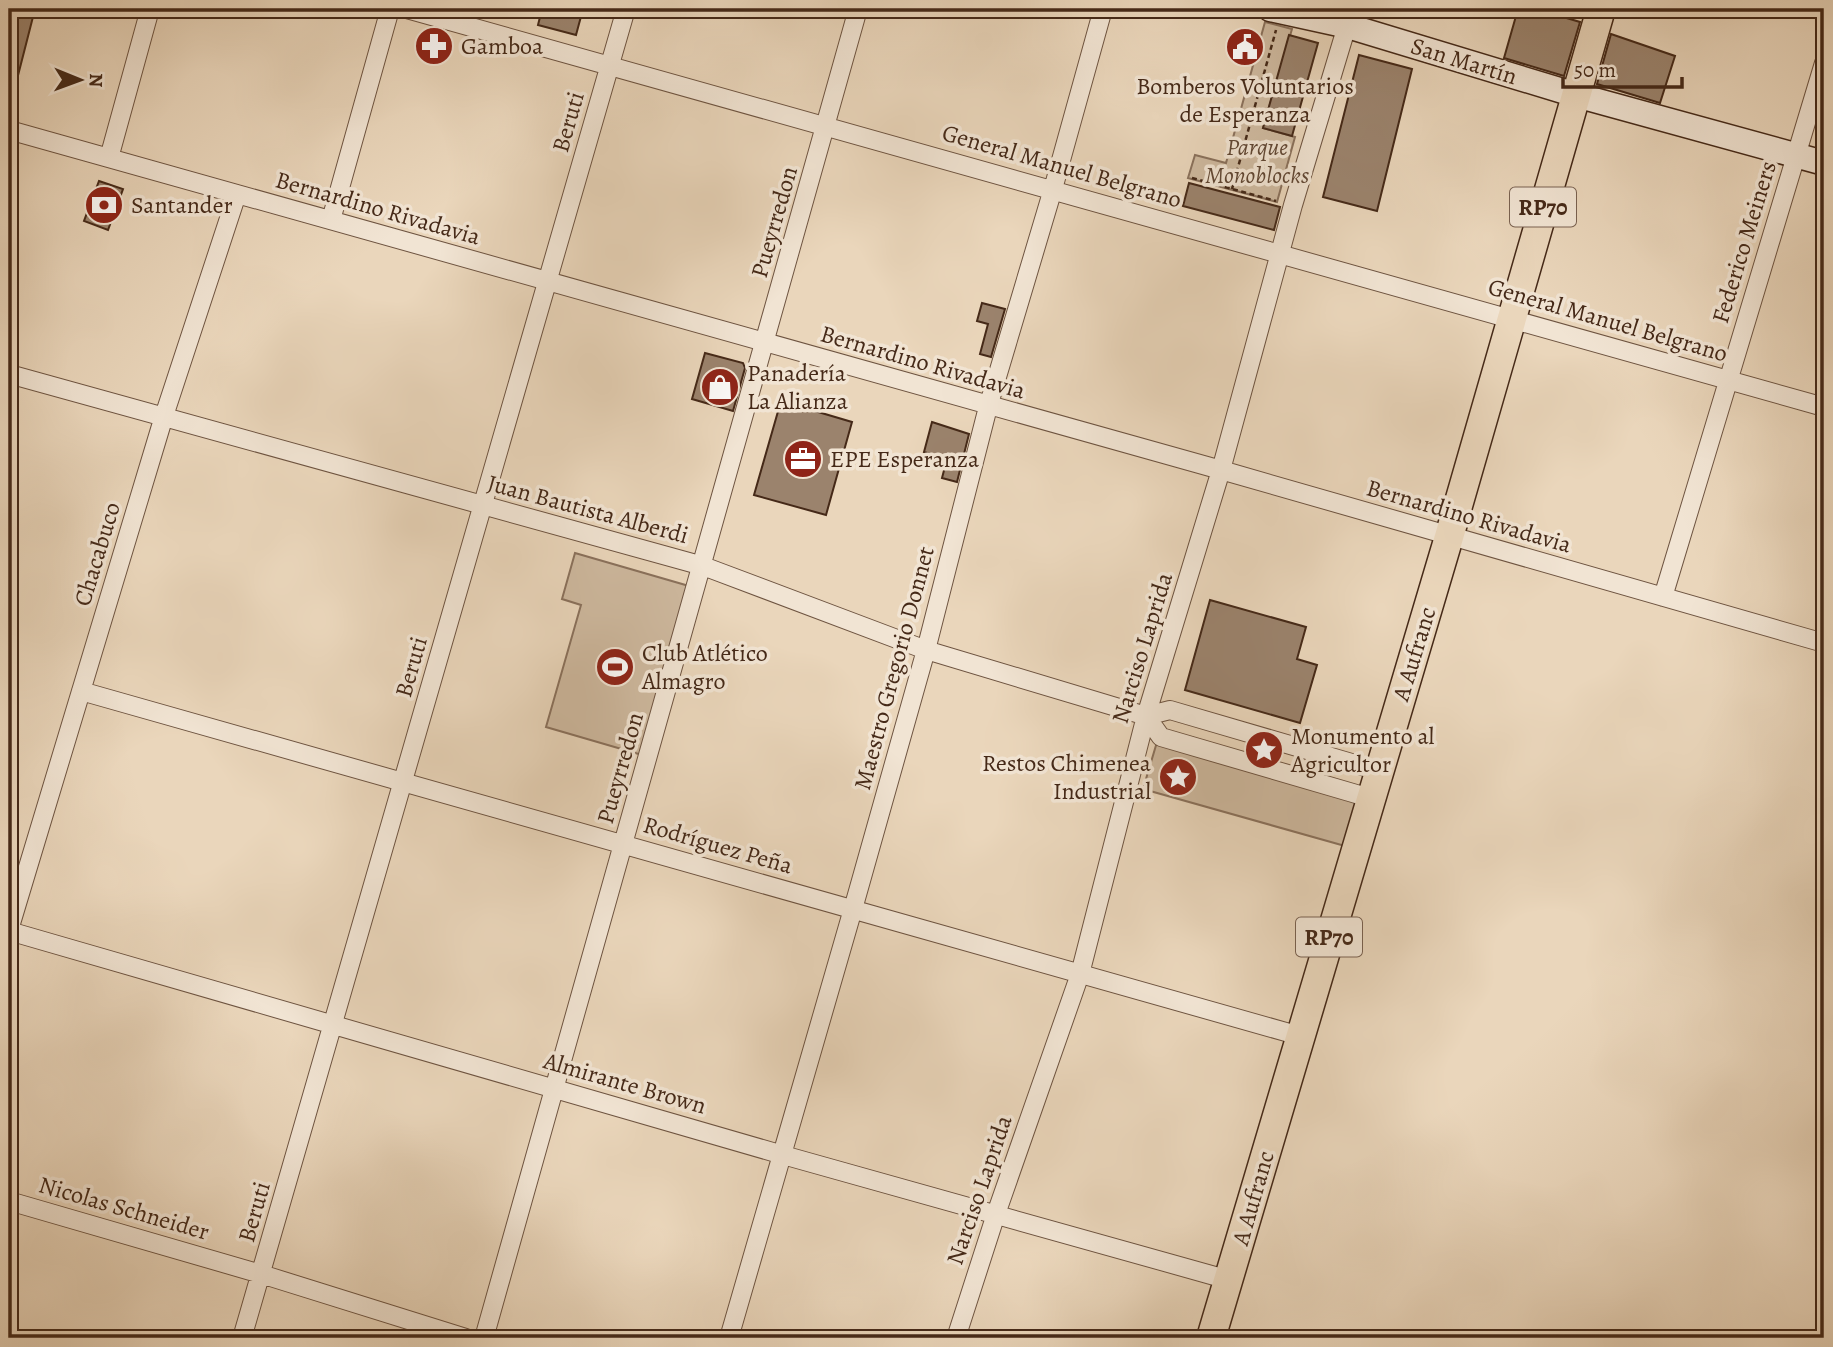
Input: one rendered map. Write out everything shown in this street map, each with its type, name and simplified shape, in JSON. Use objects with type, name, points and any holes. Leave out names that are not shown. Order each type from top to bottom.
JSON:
[{"type":"main road","name":"A Aufranc","points":[[1211,1338],[1449,537],[1601,9]]},
{"type":"main road","name":"San Martín","points":[[1276,10],[1350,17],[1576,95],[1824,163]]},
{"type":"street","points":[[109,158],[150,9]]},
{"type":"street","points":[[331,220],[390,9]]},
{"type":"street","name":"General Manuel Belgrano","points":[[407,9],[1824,407]]},
{"type":"street","name":"Beruti","points":[[242,1338],[626,9]]},
{"type":"street","name":"Pueyrredon","points":[[484,1338],[859,9]]},
{"type":"street","name":"Maestro Gregorio Donnet","points":[[729,1338],[926,650],[988,407],[1103,9]]},
{"type":"street","name":"Narciso Laprida","points":[[956,1338],[996,1214],[1080,974],[1146,716],[1221,470],[1293,205],[1350,17]]},
{"type":"street","name":"Federico Meiners","points":[[1663,597],[1824,63]]},
{"type":"street","name":"Bernardino Rivadavia","points":[[9,130],[988,407],[1221,470],[1824,643]]},
{"type":"street","name":"Chacabuco","points":[[9,931],[164,416],[237,194]]},
{"type":"street","name":"Juan Bautista Alberdi","points":[[9,374],[703,566],[926,650],[1146,716],[1170,710],[1379,771]]},
{"type":"street","name":"Rodríguez Peña","points":[[82,691],[1300,1036]]},
{"type":"street","name":"Juan Bautista Alberdi","points":[[1146,716],[1161,737],[1370,798]]},
{"type":"street","name":"Almirante Brown","points":[[9,931],[783,1155],[1229,1280]]},
{"type":"street","name":"Nicolas Schneider","points":[[9,1201],[261,1274],[466,1338]]},
{"type":"path","points":[[1231,189],[1276,10]]},
{"type":"path","points":[[1192,178],[1293,205]]},
{"type":"green space","name":"Parque Monoblocks","points":[[1265,22],[1292,29],[1263,128],[1295,137],[1277,202],[1188,178],[1195,155],[1226,163]]},
{"type":"green space","name":"Club Atlético Almagro","points":[[575,553],[689,586],[642,755],[546,727],[581,605],[562,599]]},
{"type":"green space","points":[[1157,742],[1360,800],[1345,846],[1143,789]]},
{"type":"building","points":[[9,9],[35,9],[13,95],[9,94]]},
{"type":"building","points":[[542,9],[583,9],[576,35],[538,25]]},
{"type":"building","points":[[1518,9],[1536,9],[1580,22],[1564,76],[1504,58]]},
{"type":"building","points":[[1611,34],[1675,56],[1660,103],[1597,84]]},
{"type":"building","points":[[1289,35],[1318,43],[1292,136],[1263,128]]},
{"type":"building","points":[[1359,55],[1412,69],[1377,211],[1323,197]]},
{"type":"building","name":"Santander","points":[[99,181],[123,189],[108,230],[84,221]]},
{"type":"building","points":[[1189,183],[1280,207],[1274,230],[1183,206]]},
{"type":"building","points":[[982,303],[1005,309],[991,357],[980,354],[988,324],[977,321]]},
{"type":"building","name":"Panadería La Alianza","points":[[705,353],[743,363],[745,368],[733,411],[692,399]]},
{"type":"building","name":"EPE Esperanza","points":[[781,401],[852,422],[826,515],[754,495]]},
{"type":"building","points":[[932,422],[969,434],[957,482],[942,478],[947,459],[924,452]]},
{"type":"building","points":[[1210,600],[1306,627],[1297,659],[1317,665],[1300,723],[1185,690]]},
{"type":"place","name":"Gamboa","points":[[434,46]]},
{"type":"place","name":"Bomberos Voluntarios de Esperanza","points":[[1245,47]]},
{"type":"place","name":"Santander","points":[[104,205]]},
{"type":"place","name":"Panadería La Alianza","points":[[720,387]]},
{"type":"place","name":"EPE Esperanza","points":[[803,459]]},
{"type":"place","name":"Club Atlético Almagro","points":[[615,667]]},
{"type":"place","name":"Monumento al Agricultor","points":[[1264,750]]},
{"type":"place","name":"Restos Chimenea Industrial","points":[[1178,777]]}]
